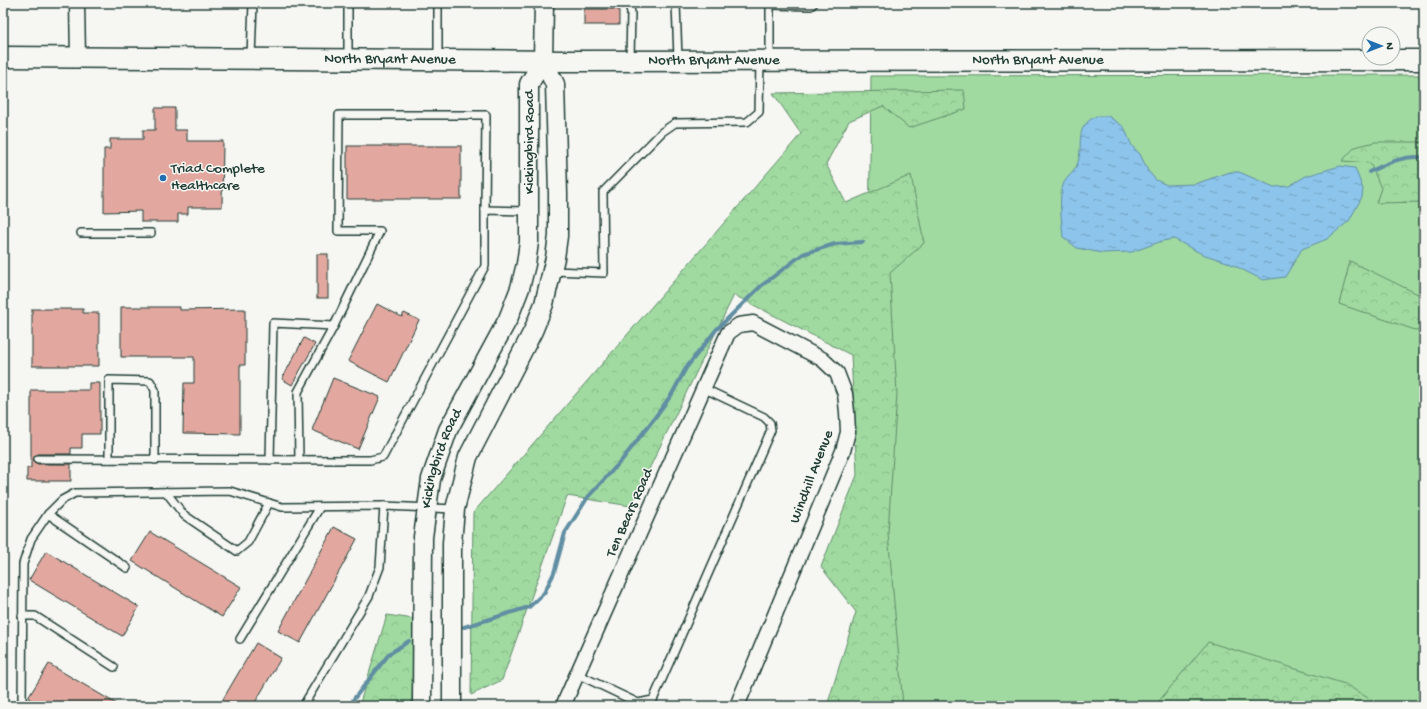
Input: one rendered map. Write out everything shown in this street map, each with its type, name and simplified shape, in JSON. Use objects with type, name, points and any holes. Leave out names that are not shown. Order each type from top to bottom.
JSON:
[{"type":"main road","name":"North Bryant Avenue","points":[[3,57],[438,61],[1424,60]]},
{"type":"street","points":[[77,3],[78,57]]},
{"type":"street","points":[[543,61],[544,3]]},
{"type":"street","name":"Kickingbird Road","points":[[422,706],[423,538],[431,479],[448,430],[508,319],[520,288],[526,264],[529,242],[529,84],[543,61]]},
{"type":"street","name":"Kickingbird Road","points":[[452,706],[452,543],[455,509],[468,457],[533,331],[544,304],[553,271],[558,236],[555,84],[543,61]]},
{"type":"street","name":"Windhill Avenue","points":[[728,333],[739,325],[753,323],[822,359],[837,373],[845,394],[848,432],[843,451],[737,706]]},
{"type":"street","name":"Ten Bears Road","points":[[563,706],[728,333]]},
{"type":"lane","points":[[251,59],[253,3]]},
{"type":"lane","points":[[348,3],[348,60]]},
{"type":"lane","points":[[438,3],[438,61]]},
{"type":"lane","points":[[624,3],[629,5],[631,12],[630,61]]},
{"type":"lane","points":[[676,3],[678,61]]},
{"type":"lane","points":[[553,271],[604,273],[603,192],[662,132],[675,123],[747,122],[759,112],[770,4],[811,6],[814,3]]},
{"type":"lane","points":[[38,459],[155,460],[299,460],[370,460],[383,457],[485,266],[486,115],[339,115],[338,231],[380,231],[334,326],[298,392],[299,460]]},
{"type":"lane","points":[[485,210],[530,211]]},
{"type":"lane","points":[[81,233],[151,233]]},
{"type":"lane","points":[[270,460],[273,323],[334,326]]},
{"type":"lane","points":[[109,459],[109,380],[116,380],[150,381],[155,390],[155,460]]},
{"type":"lane","points":[[577,674],[638,702],[652,700],[771,430],[770,423],[764,417],[703,388]]},
{"type":"lane","points":[[22,706],[23,564],[31,539],[48,514],[62,500],[75,493],[230,491],[282,507],[384,506],[455,509]]},
{"type":"lane","points":[[166,492],[184,515],[237,551],[248,542],[269,503]]},
{"type":"lane","points":[[304,706],[369,596],[380,567],[384,506]]},
{"type":"lane","points":[[240,639],[320,507]]},
{"type":"lane","points":[[48,514],[127,568]]},
{"type":"lane","points":[[22,616],[35,616],[114,667]]},
{"type":"green space","points":[[1424,75],[1424,706],[864,706],[871,76]]},
{"type":"green space","points":[[964,90],[966,109],[909,128],[883,106],[849,121],[826,164],[846,203],[911,175],[924,243],[890,273],[897,393],[888,533],[903,706],[827,706],[856,612],[821,567],[857,475],[851,355],[734,295],[631,506],[567,496],[502,680],[471,695],[473,513],[801,134],[773,93]]},
{"type":"green space","points":[[1375,142],[1424,142],[1424,202],[1376,203],[1381,188],[1370,163],[1342,161],[1355,147]]},
{"type":"green space","points":[[1350,261],[1424,297],[1424,333],[1339,304]]},
{"type":"green space","points":[[387,615],[414,619],[412,706],[359,706]]},
{"type":"green space","points":[[1208,642],[1345,684],[1381,706],[1170,706],[1159,701]]},
{"type":"water","points":[[1096,116],[1108,116],[1124,127],[1132,146],[1140,154],[1148,171],[1156,180],[1167,185],[1195,184],[1230,172],[1239,172],[1274,187],[1289,186],[1306,176],[1340,166],[1355,168],[1363,189],[1362,197],[1349,221],[1327,239],[1302,249],[1285,277],[1263,280],[1227,262],[1202,254],[1174,239],[1162,241],[1132,252],[1102,253],[1077,248],[1063,237],[1061,196],[1064,182],[1077,165],[1080,150],[1080,138],[1084,126]]},
{"type":"building","points":[[584,9],[619,9],[619,25],[584,25]]},
{"type":"building","name":"Triad Complete Healthcare","points":[[155,108],[175,108],[175,130],[187,130],[187,141],[223,141],[222,207],[188,207],[188,214],[178,214],[178,222],[141,222],[141,211],[104,212],[104,149],[110,149],[110,139],[143,139],[143,130],[155,130]]},
{"type":"building","points":[[347,146],[461,146],[461,199],[347,199]]},
{"type":"building","points":[[317,254],[328,254],[328,298],[317,298]]},
{"type":"building","points":[[377,304],[402,317],[404,313],[419,320],[389,382],[348,361]]},
{"type":"building","points":[[121,307],[180,307],[180,310],[245,309],[245,365],[240,365],[240,434],[183,433],[184,383],[194,383],[194,357],[121,357]]},
{"type":"building","points":[[32,309],[83,309],[83,313],[99,313],[99,366],[32,366]]},
{"type":"building","points":[[304,338],[315,344],[292,385],[282,379]]},
{"type":"building","points":[[333,378],[380,397],[358,449],[312,430]]},
{"type":"building","points":[[89,383],[100,383],[100,434],[82,434],[82,448],[71,448],[71,454],[38,454],[33,459],[34,462],[38,464],[71,464],[71,481],[27,481],[27,468],[31,468],[31,390],[89,390]]},
{"type":"building","points":[[334,527],[357,539],[300,643],[278,631]]},
{"type":"building","points":[[150,532],[241,587],[222,617],[132,561]]},
{"type":"building","points":[[46,551],[139,607],[122,636],[29,580]]},
{"type":"building","points":[[256,643],[281,658],[253,706],[219,706]]},
{"type":"building","points":[[49,664],[120,706],[41,706],[28,698]]},
{"type":"waterway","points":[[1369,172],[1389,163],[1410,157],[1424,158]]},
{"type":"waterway","points":[[464,627],[529,607],[544,593],[554,573],[565,533],[588,497],[622,460],[653,420],[672,394],[686,368],[716,330],[761,286],[803,254],[835,244],[863,242]]},
{"type":"waterway","points":[[356,706],[353,700],[389,654],[409,641]]},
{"type":"place","name":"Triad Complete Healthcare","points":[[163,178]]}]
